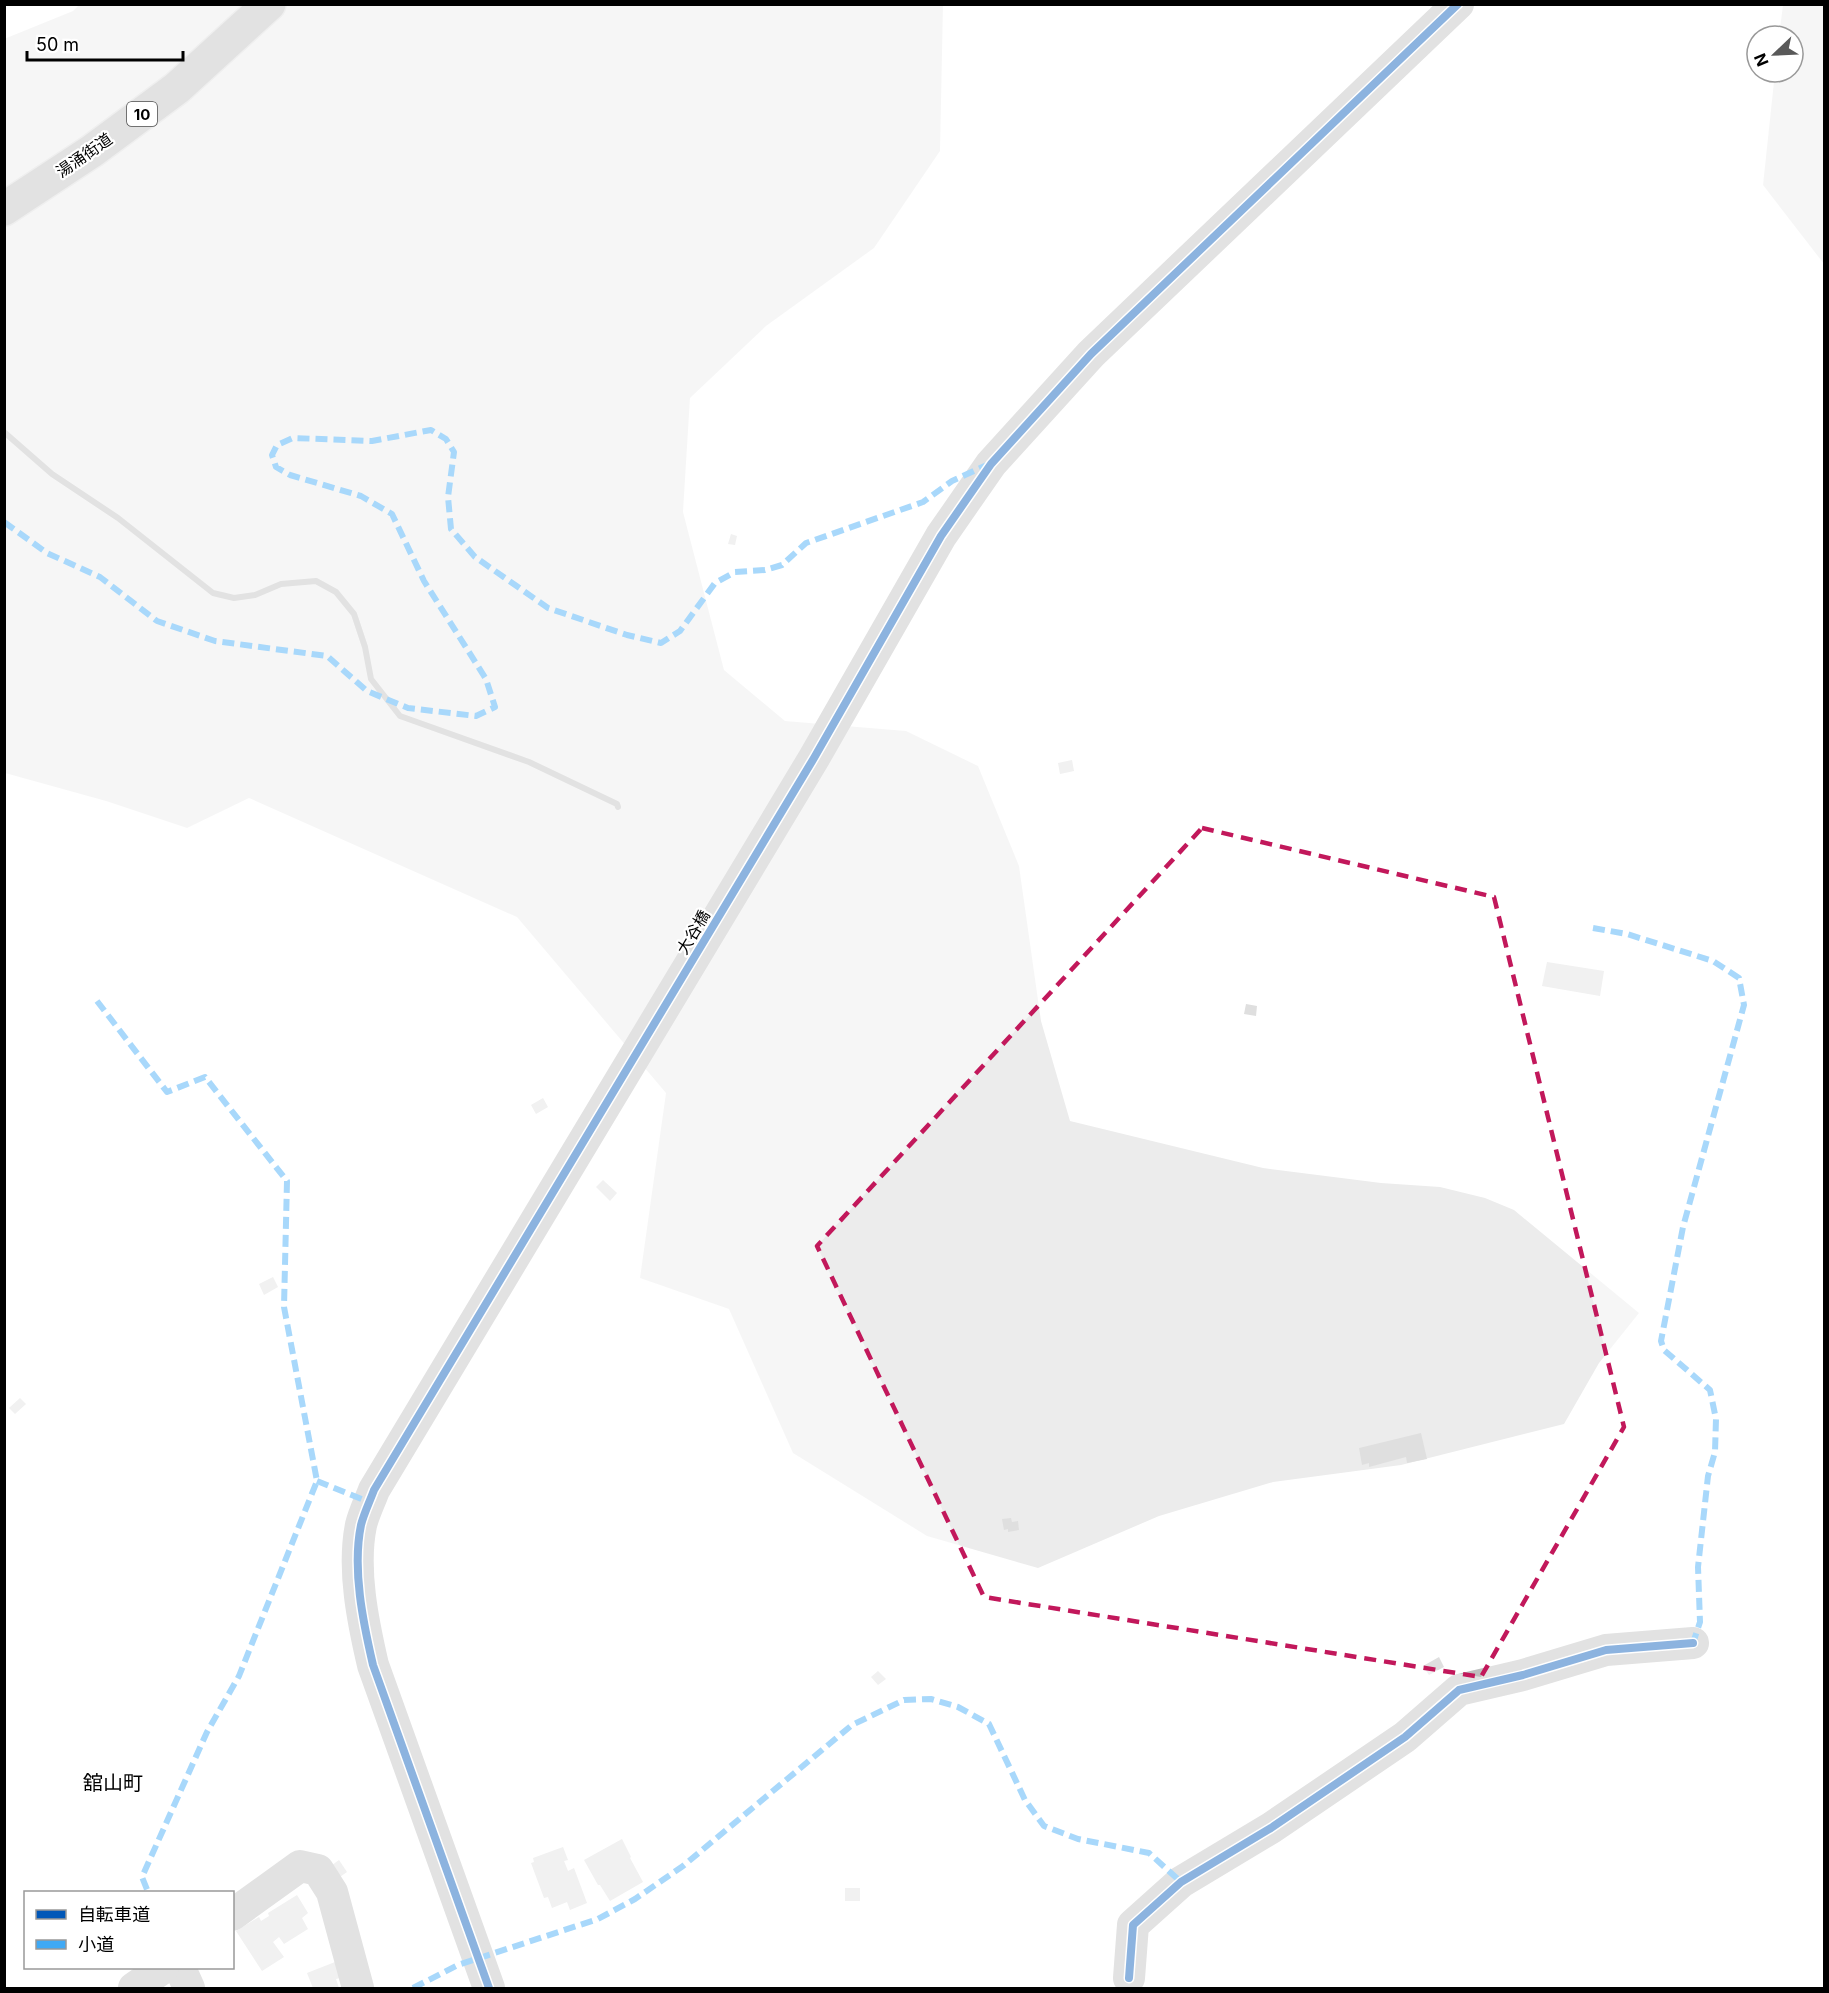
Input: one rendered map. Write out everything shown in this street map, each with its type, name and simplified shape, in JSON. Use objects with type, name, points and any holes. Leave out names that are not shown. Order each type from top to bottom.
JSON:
[{"type":"main road","name":"湯涌街道","points":[[4,209],[92,151],[177,88],[269,4]]},
{"type":"street","name":"大谷橋","points":[[489,1989],[373,1665],[362,1617],[359,1564],[361,1525],[374,1490],[814,758],[941,536],[991,464],[1091,354],[1458,4]]},
{"type":"street","points":[[1130,1985],[1133,1925],[1181,1882],[1271,1828],[1405,1737],[1459,1690],[1522,1675],[1606,1650],[1693,1643]]},
{"type":"street","points":[[234,1914],[300,1866],[318,1869],[332,1892],[358,1989]]},
{"type":"street","points":[[134,1989],[162,1969]]},
{"type":"street","points":[[180,1969],[189,1989]]},
{"type":"highlighted area","points":[[1202,828],[1494,897],[1624,1427],[1481,1677],[984,1597],[817,1246]]},
{"type":"shaded area","points":[[80,4],[943,5],[940,151],[874,248],[766,326],[690,398],[683,512],[724,670],[785,721],[906,731],[978,766],[1019,866],[1041,1021],[1070,1121],[1263,1168],[1381,1183],[1440,1187],[1485,1198],[1514,1210],[1639,1313],[1599,1363],[1564,1424],[1401,1465],[1273,1482],[1159,1516],[1038,1568],[927,1536],[793,1453],[729,1309],[640,1278],[666,1093],[517,917],[249,798],[187,828],[106,801],[5,773],[4,39],[73,11]]},
{"type":"shaded area","points":[[1783,5],[1824,5],[1824,264],[1763,185],[1774,84],[1805,84],[1805,24],[1781,24]]},
{"type":"building","points":[[731,534],[737,536],[735,545],[728,544]]},
{"type":"building","points":[[1072,760],[1074,771],[1060,774],[1058,763]]},
{"type":"building","points":[[1547,962],[1604,971],[1600,996],[1542,986]]},
{"type":"building","points":[[1246,1004],[1257,1006],[1256,1016],[1244,1014]]},
{"type":"building","points":[[543,1098],[548,1107],[536,1114],[531,1105]]},
{"type":"building","points":[[603,1180],[617,1193],[610,1201],[596,1187]]},
{"type":"building","points":[[273,1277],[278,1287],[264,1295],[259,1284]]},
{"type":"building","points":[[20,1398],[26,1404],[15,1414],[9,1408]]},
{"type":"building","points":[[1421,1433],[1427,1459],[1407,1463],[1406,1457],[1369,1467],[1369,1463],[1362,1465],[1359,1448]]},
{"type":"building","points":[[1011,1518],[1012,1522],[1018,1521],[1019,1530],[1008,1532],[1008,1529],[1004,1530],[1002,1519]]},
{"type":"building","points":[[1439,1657],[1444,1667],[1429,1675],[1423,1666]]},
{"type":"building","points":[[878,1671],[886,1679],[878,1685],[871,1677]]},
{"type":"building","points":[[622,1839],[643,1882],[610,1901],[584,1860]]},
{"type":"building","points":[[563,1847],[568,1860],[564,1861],[568,1871],[574,1868],[587,1903],[570,1910],[567,1902],[552,1908],[548,1897],[544,1898],[531,1863],[534,1862],[533,1858]]},
{"type":"building","points":[[339,1860],[347,1872],[337,1879],[328,1868]]},
{"type":"building","points":[[845,1888],[860,1888],[860,1901],[845,1901]]},
{"type":"building","points":[[297,1895],[308,1913],[302,1918],[308,1929],[284,1944],[279,1937],[273,1942],[284,1957],[262,1971],[236,1931],[259,1917],[261,1921],[269,1916],[268,1913]]},
{"type":"building","points":[[335,1962],[340,1978],[336,1979],[339,1988],[313,1988],[307,1973]]},
{"type":"waterway","points":[[4,432],[52,474],[118,518],[213,593],[234,598],[255,595],[281,584],[316,581],[336,592],[354,614],[365,647],[371,679],[400,716],[529,762],[617,804],[618,807]]},
{"type":"marked path","points":[[4,522],[47,553],[100,577],[157,621],[215,641],[327,656],[367,691],[408,708],[476,716],[495,707],[486,679],[424,581],[392,514],[361,496],[290,475],[276,467],[272,455],[277,445],[293,438],[372,441],[431,430],[446,439],[454,452],[448,497],[451,529],[475,557],[548,608],[627,635],[661,643],[680,631],[715,583],[735,572],[765,570],[782,565],[806,543],[923,502],[952,481],[987,465]]},
{"type":"marked path","points":[[1593,928],[1627,934],[1713,961],[1739,978],[1744,1005],[1683,1227],[1661,1341],[1664,1350],[1710,1390],[1716,1419],[1715,1452],[1708,1476],[1698,1567],[1700,1622],[1693,1643]]},
{"type":"marked path","points":[[97,1001],[167,1092],[205,1077],[287,1181],[284,1307],[317,1481],[239,1676],[207,1732],[142,1877],[148,1891]]},
{"type":"marked path","points":[[317,1481],[369,1502]]},
{"type":"marked path","points":[[413,1988],[458,1965],[598,1919],[635,1899],[683,1866],[852,1725],[904,1700],[931,1699],[958,1707],[989,1724],[1025,1800],[1044,1826],[1078,1839],[1149,1853],[1181,1882]]},
{"type":"cycle path","points":[[489,1988],[373,1665],[362,1613],[358,1559],[361,1525],[374,1490],[814,758],[941,536],[991,464],[1091,354],[1458,4]]},
{"type":"cycle path","points":[[1129,1978],[1133,1925],[1181,1882],[1271,1828],[1405,1737],[1459,1690],[1523,1675],[1606,1650],[1693,1643]]},
{"type":"district","name":"舘山町","points":[[113,1783]]}]
